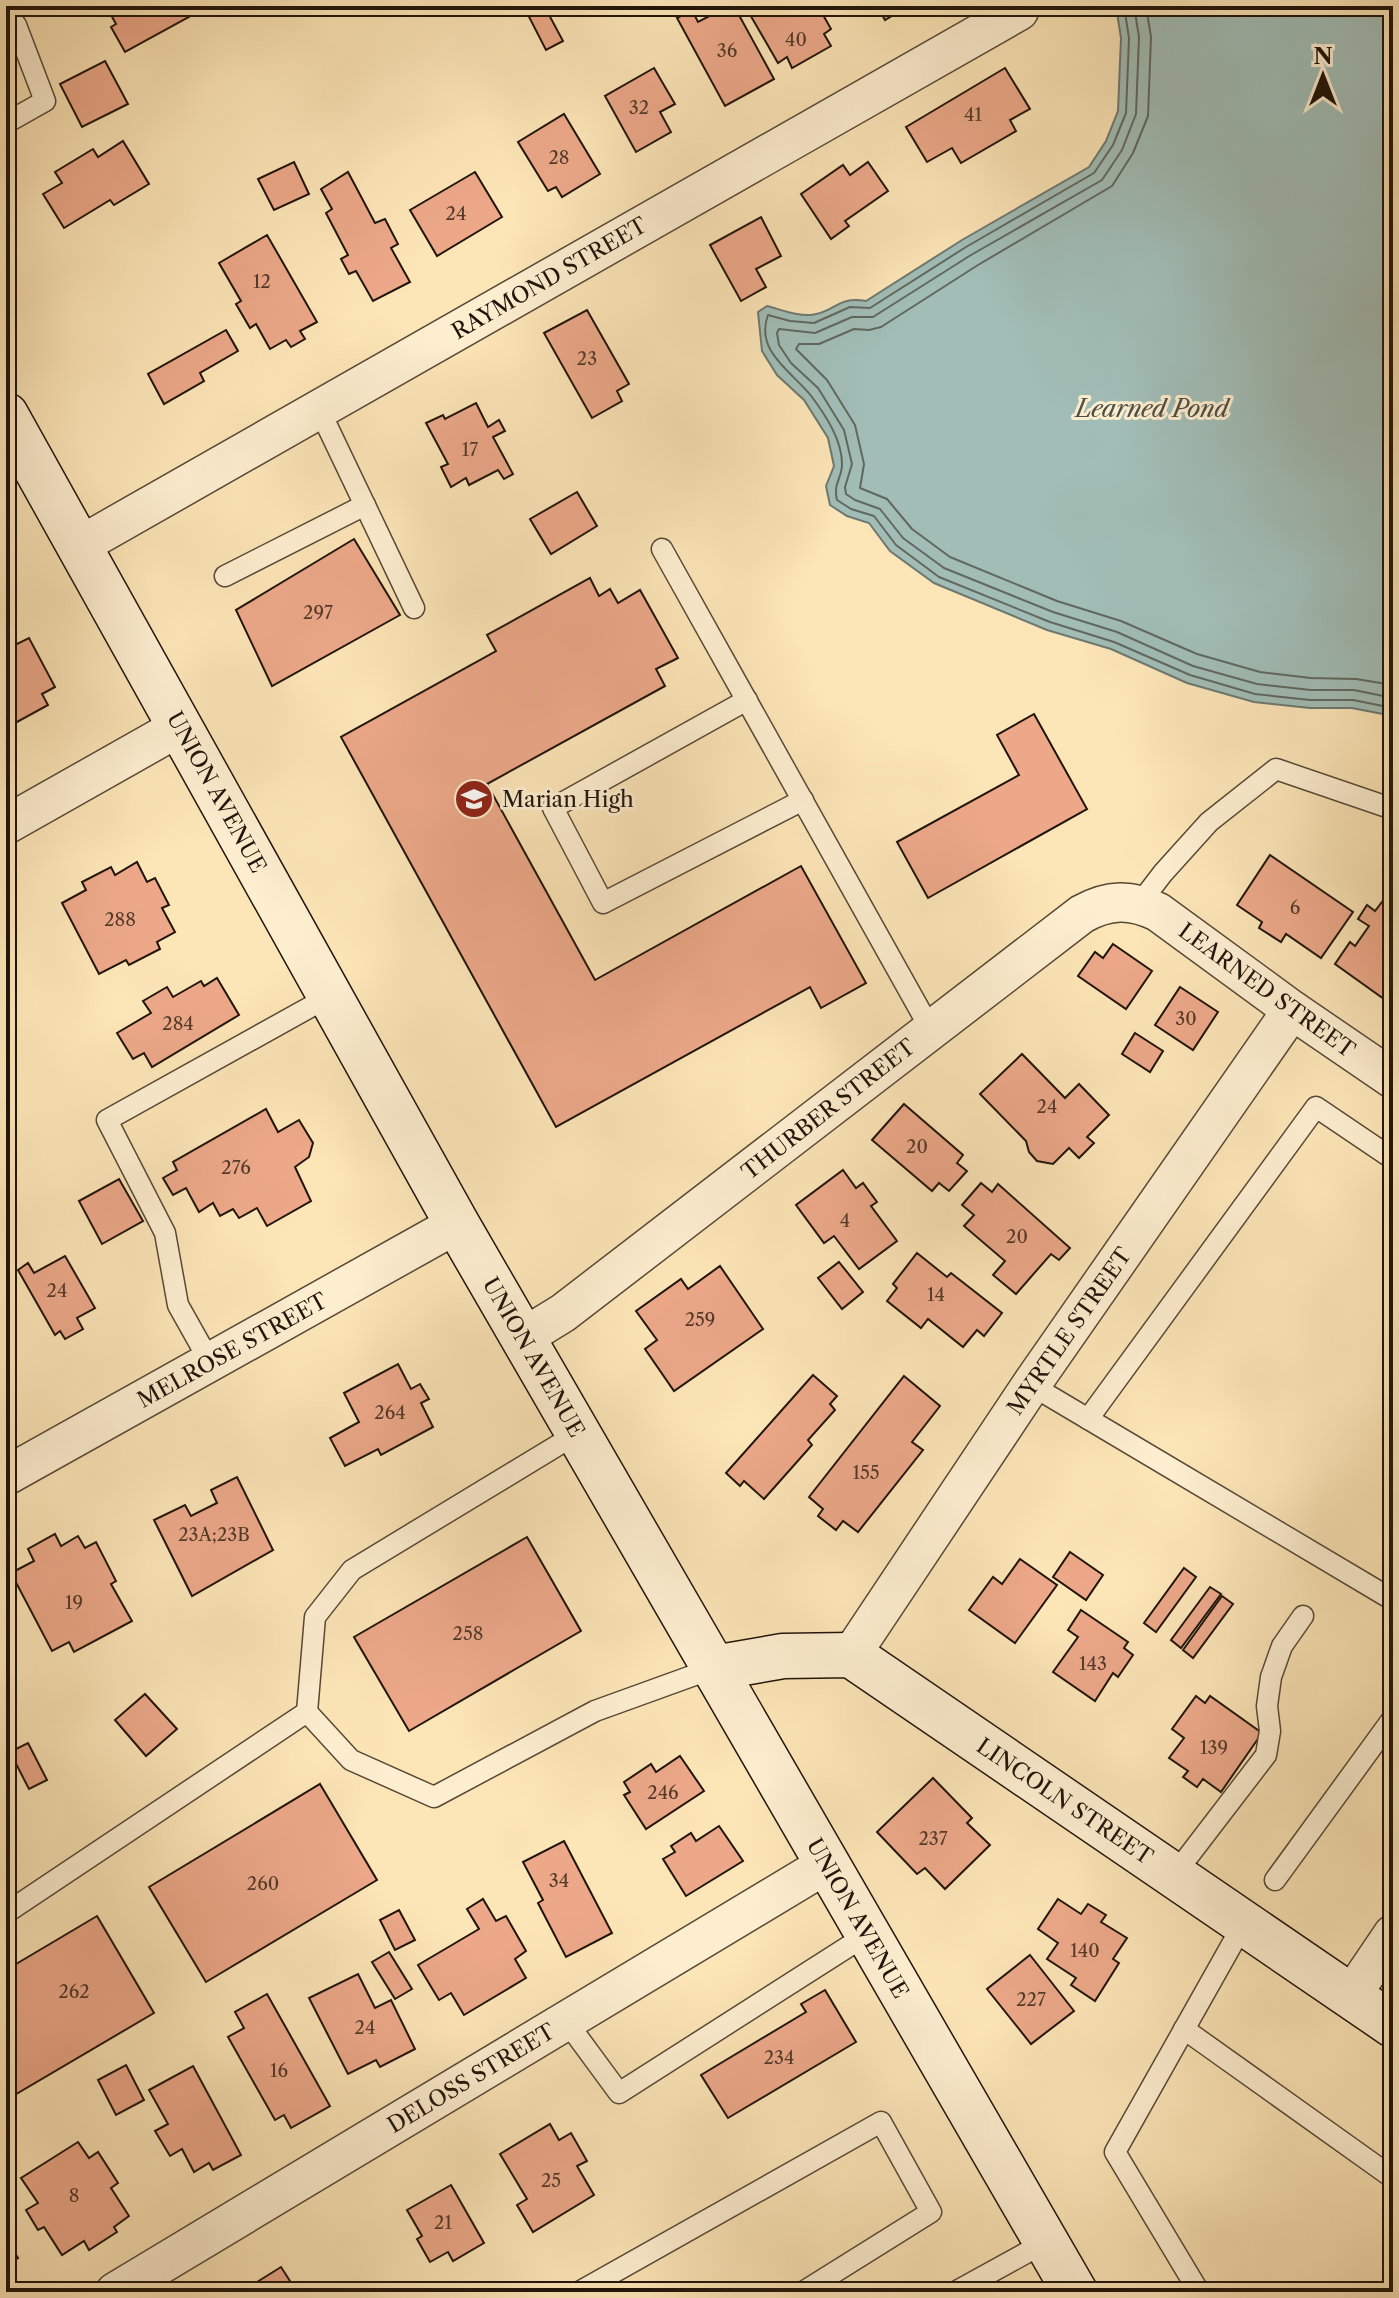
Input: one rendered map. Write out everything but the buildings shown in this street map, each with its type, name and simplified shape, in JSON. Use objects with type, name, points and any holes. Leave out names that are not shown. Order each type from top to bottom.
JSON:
[{"type":"main road","name":"UNION AVENUE","points":[[6,415],[457,1224],[1075,2292]]},
{"type":"main road","points":[[714,1668],[783,1656],[851,1655]]},
{"type":"main road","name":"LINCOLN STREET","points":[[851,1655],[1393,2025]]},
{"type":"street","name":"RAYMOND STREET","points":[[79,546],[1019,11]]},
{"type":"street","points":[[6,825],[181,726]]},
{"type":"street","name":"THURBER STREET","points":[[524,1337],[575,1304],[1082,914],[1098,905],[1117,901],[1140,903]]},
{"type":"street","name":"LEARNED STREET","points":[[1140,903],[1158,912],[1393,1079]]},
{"type":"street","name":"MYRTLE STREET","points":[[851,1655],[1031,1385],[1292,1010]]},
{"type":"street","name":"MELROSE STREET","points":[[6,1476],[457,1224]]},
{"type":"street","name":"DELOSS STREET","points":[[115,2292],[827,1864]]},
{"type":"street","points":[[1351,1996],[1393,1934]]},
{"type":"lane","points":[[6,15],[16,25],[45,101],[6,123]]},
{"type":"lane","points":[[319,409],[414,608]]},
{"type":"lane","points":[[225,576],[365,505]]},
{"type":"lane","points":[[662,549],[931,1030]]},
{"type":"lane","points":[[747,700],[553,808],[603,903],[803,800]]},
{"type":"lane","points":[[1140,903],[1209,822],[1276,769],[1393,809]]},
{"type":"lane","points":[[210,1362],[178,1305],[165,1233],[107,1120],[330,996]]},
{"type":"lane","points":[[1088,1419],[1316,1107],[1393,1159]]},
{"type":"lane","points":[[1031,1385],[1393,1600]]},
{"type":"lane","points":[[578,1433],[352,1570],[315,1617],[307,1712],[351,1760],[434,1797],[595,1711],[714,1668]]},
{"type":"lane","points":[[1174,1875],[1266,1755],[1270,1731],[1267,1706],[1271,1677],[1282,1646],[1303,1616]]},
{"type":"lane","points":[[6,1913],[307,1712]]},
{"type":"lane","points":[[1275,1880],[1393,1718]]},
{"type":"lane","points":[[1199,2292],[1115,2152],[1244,1923]]},
{"type":"lane","points":[[566,2021],[619,2093],[868,1934]]},
{"type":"lane","points":[[1184,2029],[1393,2178]]},
{"type":"lane","points":[[579,2292],[881,2122],[931,2212],[803,2292]]},
{"type":"lane","points":[[955,2292],[1046,2242]]},
{"type":"water","name":"Learned Pond","points":[[1116,6],[1393,6],[1393,716],[1352,708],[1310,708],[1254,702],[1187,683],[1111,649],[1047,630],[934,583],[890,551],[869,523],[847,516],[830,505],[826,486],[834,466],[828,438],[804,400],[777,375],[762,351],[758,312],[767,306],[794,314],[811,315],[848,301],[866,301],[962,240],[1089,167],[1106,141],[1118,111],[1121,38]]},
{"type":"place","name":"Marian High","points":[[474,799]]}]
